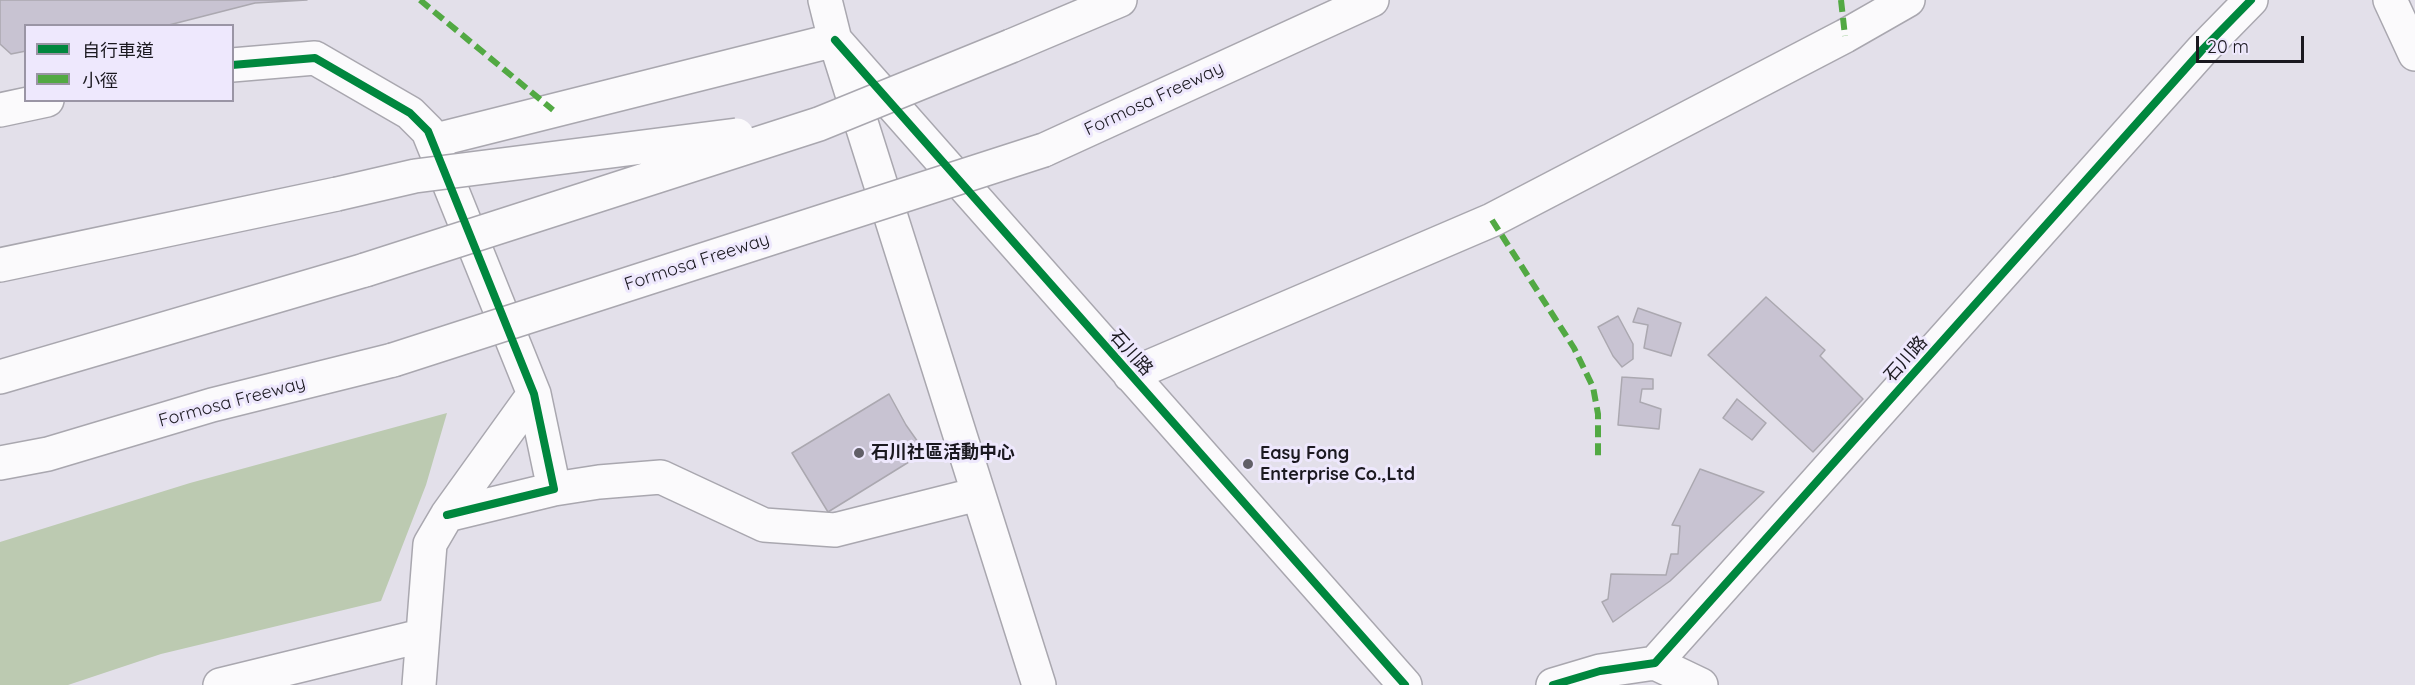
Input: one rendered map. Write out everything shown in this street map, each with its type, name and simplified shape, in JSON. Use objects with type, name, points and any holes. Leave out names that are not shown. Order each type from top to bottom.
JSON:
[{"type":"main road","points":[[825,0],[834,40],[1039,685]]},
{"type":"main road","points":[[0,377],[365,270],[819,124],[1120,0]]},
{"type":"main road","name":"Formosa Freeway","points":[[0,463],[48,454],[212,405],[393,360],[1044,150],[1372,0]]},
{"type":"main road","points":[[1130,375],[1492,220],[1845,36],[1908,0]]},
{"type":"main road","name":"石川路","points":[[1655,663],[2203,49],[2251,0]]},
{"type":"main road","points":[[2390,0],[2415,54]]},
{"type":"main road","points":[[432,141],[834,40]]},
{"type":"main road","name":"石川路","points":[[834,40],[1405,685]]},
{"type":"main road","points":[[234,65],[315,58],[410,114],[428,131],[534,394],[554,489]]},
{"type":"main road","points":[[0,110],[38,102]]},
{"type":"main road","points":[[0,265],[415,176],[819,124]]},
{"type":"main road","points":[[419,685],[421,636],[430,544],[447,515],[534,394]]},
{"type":"main road","points":[[0,487],[48,454]]},
{"type":"main road","points":[[447,515],[554,489],[599,482],[661,477],[764,525],[835,530],[978,494]]},
{"type":"main road","points":[[220,685],[421,636]]},
{"type":"main road","points":[[1553,685],[1600,671],[1655,663],[1701,685]]},
{"type":"green space","points":[[447,413],[426,485],[381,601],[161,654],[68,685],[0,685],[0,542],[190,483]]},
{"type":"building","points":[[0,0],[307,0],[255,3],[173,24],[24,24],[24,51],[11,54],[0,44]]},
{"type":"building","points":[[1766,297],[1825,350],[1820,356],[1863,399],[1813,452],[1708,355]]},
{"type":"building","points":[[1638,308],[1681,323],[1671,356],[1644,348],[1648,325],[1633,322]]},
{"type":"building","points":[[1618,316],[1633,344],[1633,359],[1622,367],[1613,356],[1598,327]]},
{"type":"building","points":[[1622,377],[1653,379],[1653,389],[1642,389],[1640,402],[1661,409],[1659,429],[1618,425]]},
{"type":"building","name":"石川社區活動中心","points":[[889,394],[906,425],[925,452],[828,512],[792,453]]},
{"type":"building","points":[[1737,399],[1766,423],[1752,440],[1723,418]]},
{"type":"building","points":[[1700,469],[1764,492],[1670,581],[1613,622],[1602,602],[1608,599],[1611,574],[1666,575],[1671,554],[1678,554],[1680,526],[1672,525]]},
{"type":"marked path","points":[[420,0],[553,110]]},
{"type":"marked path","points":[[1841,0],[1845,36]]},
{"type":"marked path","points":[[1492,220],[1574,348],[1593,387],[1598,414],[1598,456]]},
{"type":"cycle path","points":[[1553,685],[1600,671],[1655,663],[2203,49],[2251,0]]},
{"type":"cycle path","points":[[835,40],[1405,685]]},
{"type":"cycle path","points":[[234,65],[315,58],[410,113],[428,131],[534,394],[554,489],[447,515]]},
{"type":"place","name":"石川社區活動中心","points":[[859,453]]},
{"type":"place","name":"Easy Fong Enterprise Co.,Ltd","points":[[1248,464]]}]
